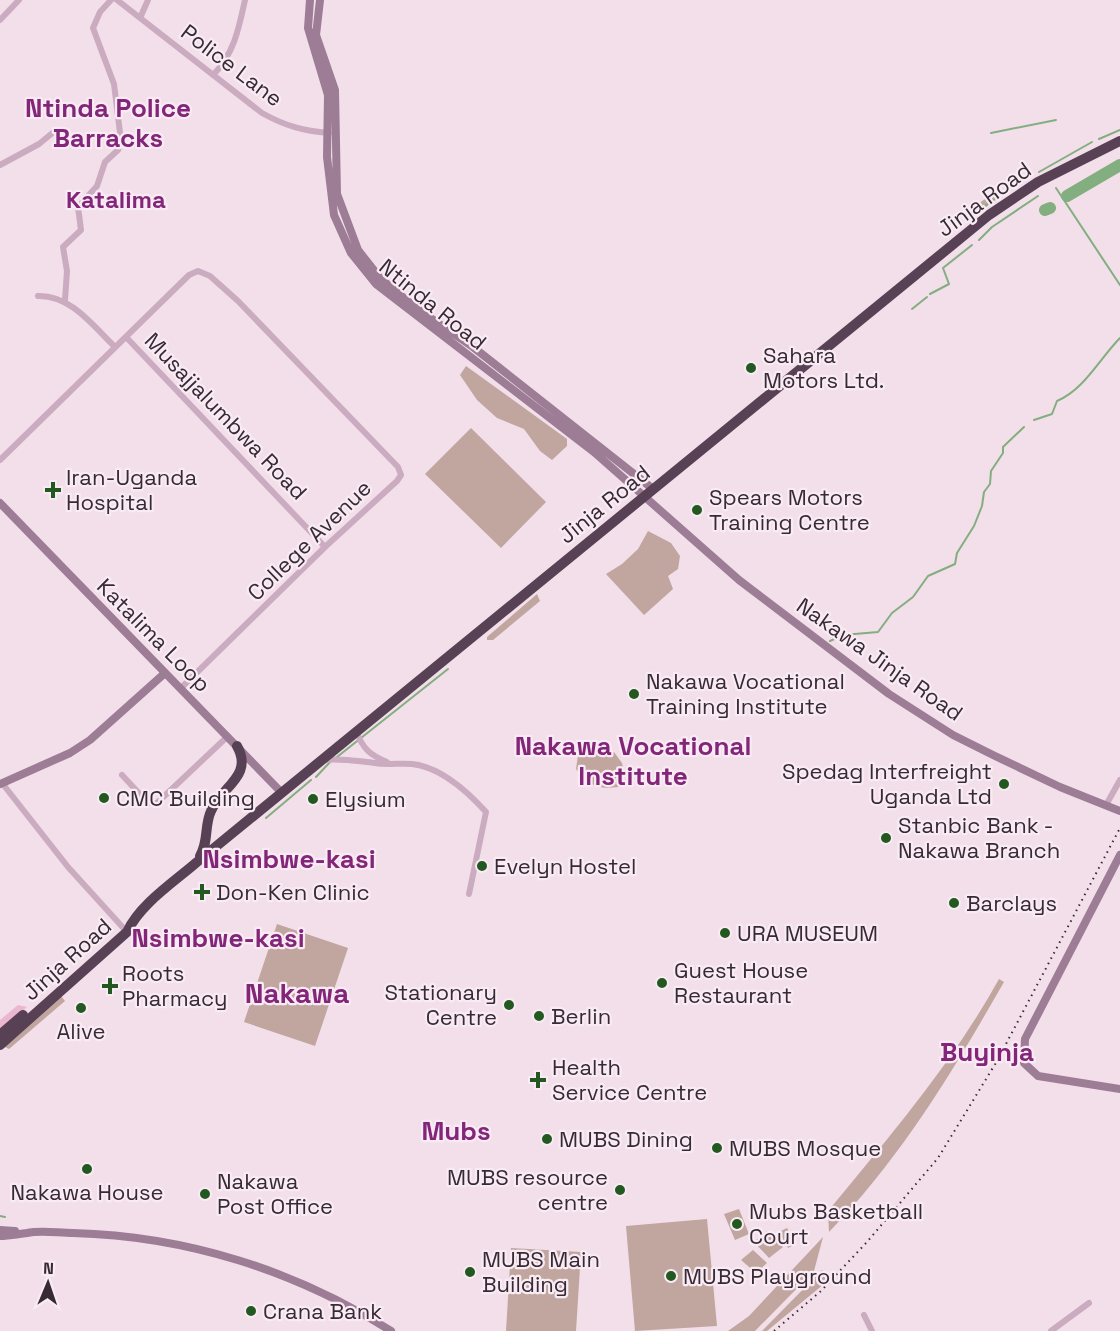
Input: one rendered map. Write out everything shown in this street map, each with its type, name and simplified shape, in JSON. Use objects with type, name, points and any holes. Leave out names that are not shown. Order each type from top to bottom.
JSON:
[{"type":"highway","name":"Jinja Road","points":[[0,1045],[197,862],[989,214],[1038,182],[1120,141]]},
{"type":"highway","points":[[197,862],[206,846],[212,809],[241,770],[242,756],[237,746]]},
{"type":"highway","name":"Jinja Road","points":[[0,1035],[127,928]]},
{"type":"main road","name":"Ntinda Road","points":[[309,0],[308,28],[328,94],[337,194],[347,226],[370,267],[416,308],[474,348],[653,489]]},
{"type":"main road","name":"Ntinda Road","points":[[320,0],[316,34],[335,90],[329,187],[334,215],[351,253],[364,272],[415,315],[594,452],[644,497]]},
{"type":"main road","name":"Nakawa Jinja Road","points":[[644,497],[740,580],[889,694],[973,745],[1060,787],[1120,811]]},
{"type":"main road","name":"Katalima Loop","points":[[0,504],[281,792]]},
{"type":"main road","points":[[1,783],[70,753],[90,740],[165,673]]},
{"type":"main road","points":[[1120,855],[1025,1039],[1024,1063],[1035,1075],[1120,1089]]},
{"type":"main road","points":[[0,1230],[129,1237],[213,1252],[270,1270],[319,1291],[391,1331]]},
{"type":"main road","points":[[0,1236],[27,1233]]},
{"type":"street","points":[[0,20],[19,0]]},
{"type":"street","points":[[38,296],[65,300],[67,271],[63,247],[81,230],[78,207],[97,186],[105,162],[118,150],[121,141],[114,84],[93,28],[100,12],[111,0]]},
{"type":"street","name":"Police Lane","points":[[117,0],[262,113],[282,125],[300,130],[332,133]]},
{"type":"street","points":[[140,18],[148,0]]},
{"type":"street","points":[[213,75],[225,62],[237,38],[245,0]]},
{"type":"street","points":[[0,165],[39,144],[56,130]]},
{"type":"street","name":"College Avenue","points":[[126,337],[192,271],[202,271],[238,301],[398,467],[400,475],[397,481],[325,547],[181,688]]},
{"type":"street","name":"Musajjalumbwa Road","points":[[65,300],[115,347]]},
{"type":"street","points":[[0,460],[126,337]]},
{"type":"street","name":"Musajjalumbwa Road","points":[[126,337],[325,547]]},
{"type":"street","points":[[356,731],[362,747],[370,755],[388,763]]},
{"type":"street","points":[[122,775],[148,803],[157,802],[228,736]]},
{"type":"street","points":[[321,760],[348,758],[377,764],[419,765],[431,769],[467,792],[486,812],[469,894]]},
{"type":"street","points":[[1106,805],[1120,780]]},
{"type":"street","points":[[1,783],[68,867],[127,928]]},
{"type":"street","points":[[1051,1331],[1089,1304]]},
{"type":"street","points":[[864,1315],[872,1331]]},
{"type":"shaded area","points":[[999,189],[1001,196],[968,220],[964,218],[964,214]]},
{"type":"shaded area","points":[[466,366],[567,439],[567,446],[552,460],[540,451],[524,429],[497,418],[477,400],[460,375]]},
{"type":"shaded area","points":[[471,428],[546,502],[501,548],[425,474]]},
{"type":"shaded area","points":[[648,531],[671,543],[680,556],[678,569],[668,576],[673,589],[644,615],[606,574],[622,564],[638,549]]},
{"type":"shaded area","points":[[537,594],[540,601],[493,640],[487,640],[487,637]]},
{"type":"shaded area","points":[[588,749],[614,752],[622,763],[625,775],[618,787],[605,788],[594,785],[576,769],[578,755]]},
{"type":"shaded area","points":[[277,924],[348,948],[315,1046],[244,1022]]},
{"type":"shaded area","points":[[999,979],[1004,982],[924,1113],[880,1174],[829,1232],[828,1211],[941,1070]]},
{"type":"shaded area","points":[[61,996],[65,1001],[9,1049],[3,1046]]},
{"type":"shaded area","name":"Mubs Basketball Court","points":[[739,1209],[749,1234],[735,1240],[724,1214]]},
{"type":"shaded area","name":"MUBS Playground","points":[[707,1219],[717,1326],[635,1331],[626,1226]]},
{"type":"shaded area","points":[[787,1228],[796,1244],[788,1248],[779,1232]]},
{"type":"shaded area","points":[[767,1231],[783,1247],[769,1258],[754,1242]]},
{"type":"shaded area","points":[[823,1237],[814,1271],[755,1331],[728,1331],[749,1316]]},
{"type":"shaded area","points":[[511,1248],[581,1252],[576,1331],[506,1331]]},
{"type":"shaded area","points":[[753,1250],[767,1263],[756,1273],[741,1260]]},
{"type":"shaded area","points":[[822,1270],[830,1279],[767,1331],[762,1331]]},
{"type":"sand","points":[[18,1005],[27,1007],[0,1031],[0,1020]]},
{"type":"waterway","points":[[991,133],[1056,120]]},
{"type":"waterway","points":[[1099,139],[1120,130]]},
{"type":"waterway","points":[[1039,172],[1092,142]]},
{"type":"waterway","points":[[1067,196],[1120,165]]},
{"type":"waterway","points":[[1016,184],[1025,178]]},
{"type":"waterway","points":[[1056,188],[1120,285]]},
{"type":"waterway","points":[[968,219],[998,196]]},
{"type":"waterway","points":[[979,240],[992,227],[1038,196]]},
{"type":"waterway","points":[[1045,210],[1050,208]]},
{"type":"waterway","points":[[930,294],[949,284],[943,268],[972,245]]},
{"type":"waterway","points":[[912,309],[927,297]]},
{"type":"waterway","points":[[1034,420],[1052,414],[1057,401],[1084,382],[1120,338]]},
{"type":"waterway","points":[[830,641],[843,635],[878,632],[892,613],[913,597],[928,576],[955,564],[957,553],[974,526],[982,506],[984,492],[990,484],[991,471],[1003,453],[1003,447],[1024,427]]},
{"type":"waterway","points":[[337,757],[448,669]]},
{"type":"waterway","points":[[316,777],[330,762]]},
{"type":"waterway","points":[[266,818],[311,780]]},
{"type":"waterway","points":[[0,1216],[5,1217]]},
{"type":"railway","points":[[774,1331],[821,1291],[867,1242],[938,1158],[997,1061],[1120,828]]},
{"type":"place","name":"Sahara Motors Ltd.","points":[[751,368]]},
{"type":"place","name":"Iran-Uganda Hospital","points":[[53,490]]},
{"type":"place","name":"Spears Motors Training Centre","points":[[697,510]]},
{"type":"place","name":"Nakawa Vocational Training Institute","points":[[634,694]]},
{"type":"place","name":"Spedag Interfreight Uganda Ltd","points":[[1004,784]]},
{"type":"place","name":"CMC Building","points":[[104,798]]},
{"type":"place","name":"Elysium","points":[[313,799]]},
{"type":"place","name":"Stanbic Bank - Nakawa Branch","points":[[886,838]]},
{"type":"place","name":"Evelyn Hostel","points":[[482,866]]},
{"type":"place","name":"Don-Ken Clinic","points":[[202,892]]},
{"type":"place","name":"Barclays","points":[[954,903]]},
{"type":"place","name":"URA MUSEUM","points":[[725,933]]},
{"type":"place","name":"Guest House Restaurant","points":[[662,983]]},
{"type":"place","name":"Roots Pharmacy","points":[[110,986]]},
{"type":"place","name":"Stationary Centre","points":[[509,1005]]},
{"type":"place","name":"Alive","points":[[81,1008]]},
{"type":"place","name":"Berlin","points":[[539,1016]]},
{"type":"place","name":"Health Service Centre","points":[[538,1080]]},
{"type":"place","name":"MUBS Dining","points":[[547,1139]]},
{"type":"place","name":"MUBS Mosque","points":[[717,1148]]},
{"type":"place","name":"Nakawa House","points":[[87,1169]]},
{"type":"place","name":"MUBS resource centre","points":[[620,1190]]},
{"type":"place","name":"Nakawa Post Office","points":[[205,1194]]},
{"type":"place","name":"Mubs Basketball Court","points":[[737,1224]]},
{"type":"place","name":"MUBS Main Building","points":[[470,1272]]},
{"type":"place","name":"MUBS Playground","points":[[671,1276]]},
{"type":"place","name":"Crana Bank","points":[[251,1311]]},
{"type":"district","name":"Ntinda Police Barracks","points":[[108,123]]},
{"type":"district","name":"Katalima","points":[[116,200]]},
{"type":"district","name":"Nakawa Vocational Institute","points":[[633,761]]},
{"type":"district","name":"Nsimbwe-kasi","points":[[289,859]]},
{"type":"district","name":"Nsimbwe-kasi","points":[[218,938]]},
{"type":"district","name":"Nakawa","points":[[297,993]]},
{"type":"district","name":"Buyinja","points":[[987,1052]]},
{"type":"district","name":"Mubs","points":[[456,1131]]}]
